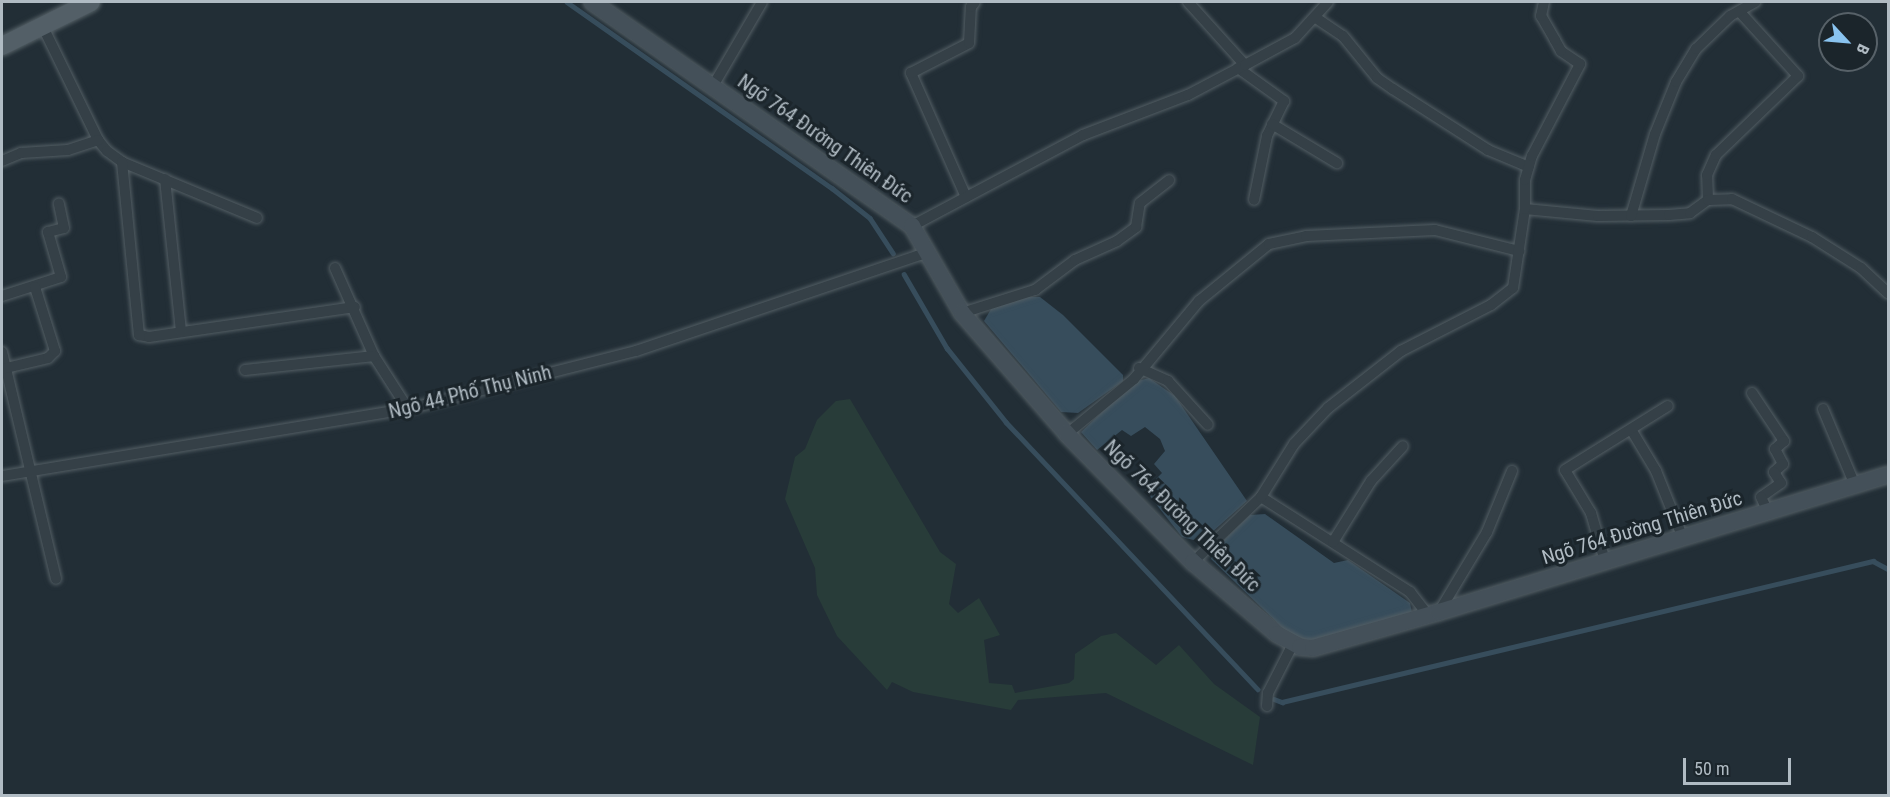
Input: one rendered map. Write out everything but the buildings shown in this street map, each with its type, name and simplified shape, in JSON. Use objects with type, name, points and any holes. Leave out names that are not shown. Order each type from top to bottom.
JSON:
[{"type":"main road","points":[[2,46],[91,2]]},
{"type":"street","name":"Ngõ 764 Đường Thiên Đức","points":[[592,2],[912,226],[925,253],[962,313],[1067,434],[1193,562],[1293,644],[1313,648],[1888,475]]},
{"type":"street","points":[[713,86],[762,2]]},
{"type":"street","points":[[966,197],[911,73],[969,44],[971,7],[975,2]]},
{"type":"street","points":[[1188,2],[1242,66],[1284,101],[1272,124],[1254,200]]},
{"type":"street","points":[[912,226],[1083,135],[1188,95],[1295,38],[1316,18],[1328,2]]},
{"type":"street","points":[[1193,562],[1261,497],[1294,444],[1366,376],[1401,351],[1491,305],[1513,288],[1529,167],[1580,64],[1561,51],[1541,16],[1544,2]]},
{"type":"street","points":[[1631,216],[1655,134],[1676,82],[1696,49],[1730,16],[1755,2]]},
{"type":"street","points":[[1708,200],[1707,175],[1716,156],[1798,76],[1740,12]]},
{"type":"street","points":[[1316,18],[1343,36],[1377,78],[1488,150],[1529,167]]},
{"type":"street","points":[[42,25],[98,140],[122,162],[257,218]]},
{"type":"street","points":[[1272,124],[1337,163]]},
{"type":"street","points":[[2,161],[21,153],[68,150],[98,140]]},
{"type":"street","points":[[122,162],[139,335],[149,337],[355,307]]},
{"type":"street","points":[[165,179],[181,331]]},
{"type":"street","points":[[962,313],[1035,290],[1075,260],[1117,241],[1136,227],[1140,203],[1169,180]]},
{"type":"street","points":[[1525,209],[1631,216],[1690,213],[1708,200],[1732,199],[1812,237],[1861,268],[1888,293]]},
{"type":"street","points":[[2,296],[61,278],[48,232],[64,228],[59,204]]},
{"type":"street","points":[[1067,434],[1134,379],[1139,368],[1199,301],[1269,244],[1306,236],[1435,230],[1519,251]]},
{"type":"street","name":"Ngõ 44 Phố Thụ Ninh","points":[[2,476],[408,409],[636,351],[925,253]]},
{"type":"street","points":[[335,268],[355,307],[374,356],[408,409]]},
{"type":"street","points":[[4,368],[48,358],[55,351],[35,287]]},
{"type":"street","points":[[2,352],[28,470],[56,579]]},
{"type":"street","points":[[245,370],[374,356]]},
{"type":"street","points":[[1139,368],[1168,381],[1208,425]]},
{"type":"street","points":[[1752,393],[1784,441],[1775,449],[1783,464],[1774,472],[1781,483],[1761,497],[1767,512]]},
{"type":"street","points":[[1605,561],[1592,513],[1565,470],[1632,431],[1668,406]]},
{"type":"street","points":[[1823,409],[1855,485]]},
{"type":"street","points":[[1632,431],[1656,471],[1683,538]]},
{"type":"street","points":[[1333,542],[1371,481],[1403,446]]},
{"type":"street","points":[[1261,497],[1410,592],[1434,613],[1487,532],[1512,471]]},
{"type":"street","points":[[1267,706],[1268,693],[1293,644]]},
{"type":"green space","points":[[850,399],[940,552],[956,564],[949,604],[958,613],[979,598],[1000,635],[984,640],[989,683],[1012,685],[1015,693],[1069,683],[1074,679],[1075,654],[1101,636],[1116,633],[1156,665],[1179,645],[1214,684],[1260,717],[1253,765],[1106,693],[1018,700],[1011,710],[913,692],[892,682],[887,690],[837,636],[817,595],[815,568],[785,499],[795,457],[805,449],[817,420],[836,401]]},
{"type":"water","points":[[1027,297],[1040,297],[1063,315],[1123,375],[1123,381],[1078,413],[1061,412],[984,321],[991,309]]},
{"type":"water","points":[[1149,378],[1175,396],[1247,501],[1201,542],[1182,537],[1145,490],[1162,473],[1154,464],[1165,451],[1160,439],[1145,427],[1131,436],[1122,430],[1097,450],[1081,432],[1134,382]]},
{"type":"water","points":[[1265,514],[1334,563],[1348,560],[1410,603],[1412,613],[1314,642],[1289,634],[1211,559],[1213,551],[1250,515]]},
{"type":"waterway","points":[[567,2],[832,188],[870,218],[893,253]]},
{"type":"waterway","points":[[904,274],[947,348],[1006,422],[1258,689]]},
{"type":"waterway","points":[[1274,699],[1282,702],[1873,561],[1888,569]]}]
